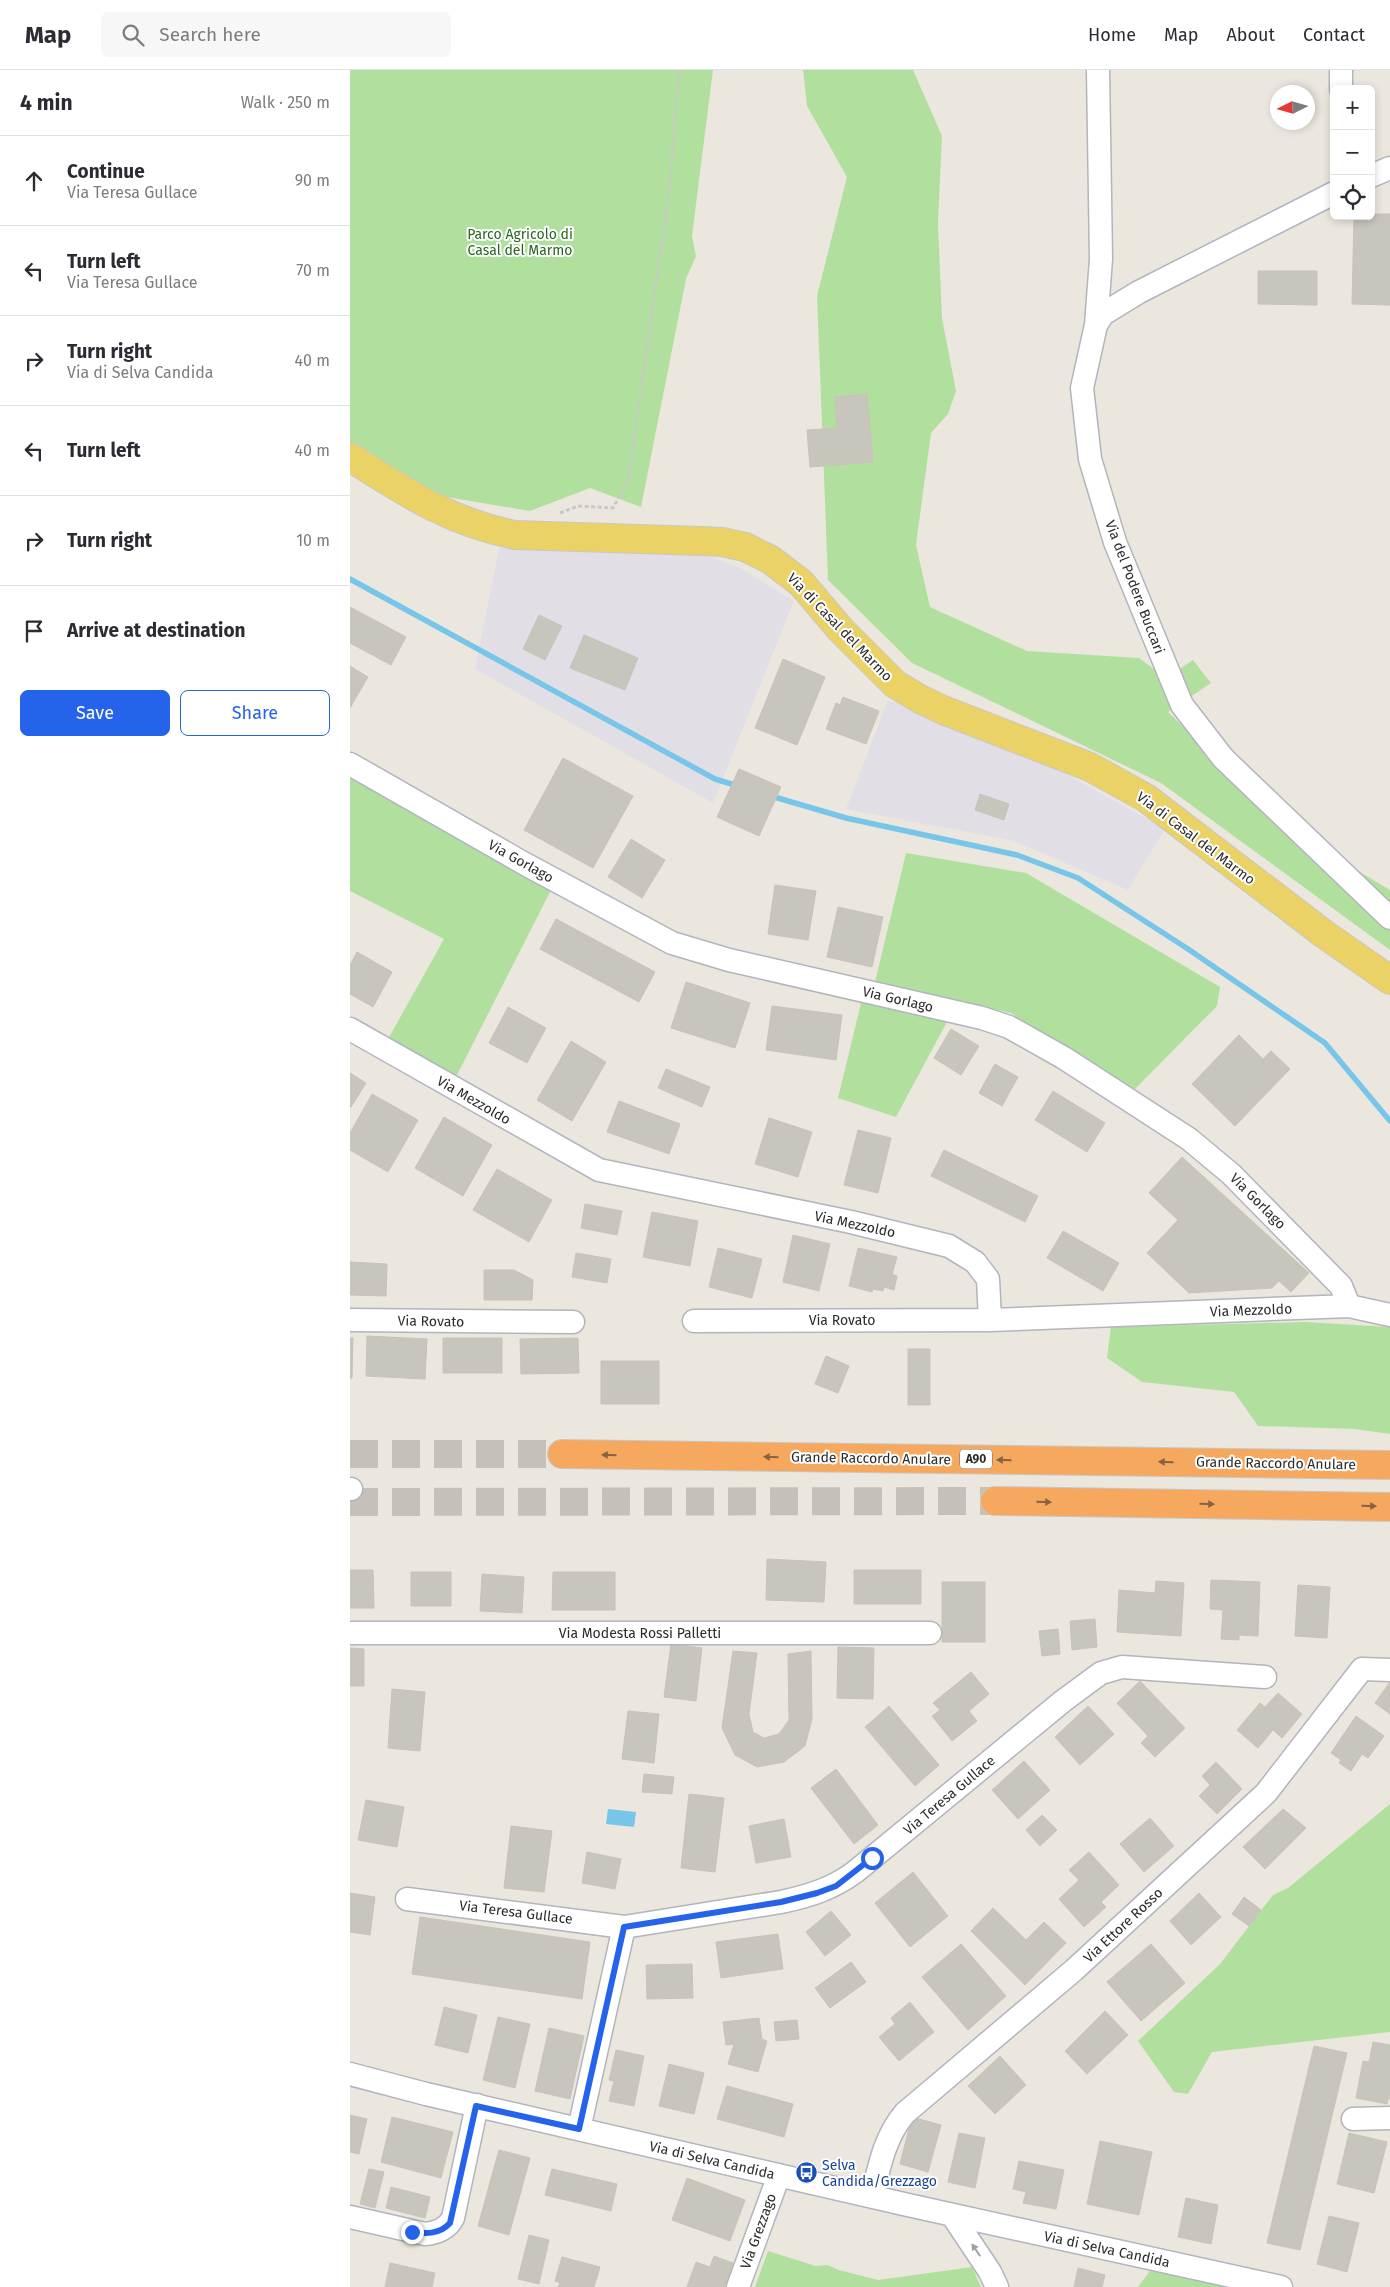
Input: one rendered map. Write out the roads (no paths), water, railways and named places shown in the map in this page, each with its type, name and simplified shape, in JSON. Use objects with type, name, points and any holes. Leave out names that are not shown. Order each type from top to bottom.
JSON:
[{"type":"highway","name":"Grande Raccordo Anulare","points":[[562,1454],[1390,1465]]},
{"type":"highway","points":[[995,1501],[1390,1507]]},
{"type":"main road","name":"Via di Casal del Marmo","points":[[350,457],[442,513],[491,530],[515,535],[722,542],[760,553],[800,583],[854,644],[895,684],[920,700],[943,710],[1090,767],[1146,798],[1308,922],[1390,980]]},
{"type":"street","name":"Via del Podere Buccari","points":[[1098,70],[1101,249],[1096,326],[1082,388],[1090,459],[1115,542],[1182,705],[1223,758],[1390,918]]},
{"type":"street","points":[[1341,70],[1341,85]]},
{"type":"street","points":[[1373,175],[1390,168]]},
{"type":"street","points":[[1096,326],[1103,314],[1139,292],[1330,195]]},
{"type":"street","name":"Via Gorlago","points":[[350,764],[526,864],[672,943],[728,960],[982,1018],[1009,1027],[1064,1058],[1189,1139],[1231,1174],[1341,1286],[1349,1306]]},
{"type":"street","name":"Via Mezzoldo","points":[[350,1029],[599,1170],[852,1222],[949,1246],[974,1262],[988,1279],[990,1320],[1349,1306]]},
{"type":"street","points":[[1349,1306],[1390,1315]]},
{"type":"street","name":"Via Rovato","points":[[350,1320],[573,1322]]},
{"type":"street","name":"Via Rovato","points":[[694,1320],[990,1320]]},
{"type":"street","name":"Via Modesta Rossi Palletti","points":[[350,1633],[930,1633]]},
{"type":"street","name":"Via Teresa Gullace","points":[[407,1900],[624,1927],[781,1902],[836,1886],[1063,1700],[1109,1669],[1122,1667],[1265,1677]]},
{"type":"street","name":"Via Ettore Rosso","points":[[872,2196],[893,2128],[905,2113],[1074,1970],[1266,1793],[1362,1669],[1390,1670]]},
{"type":"street","points":[[579,2129],[624,1927]]},
{"type":"street","name":"Via di Selva Candida","points":[[350,2074],[398,2088],[952,2215],[1281,2287]]},
{"type":"street","points":[[350,2217],[425,2234],[438,2232],[447,2226],[453,2218],[476,2106]]},
{"type":"street","points":[[1353,2119],[1390,2118]]},
{"type":"street","name":"Via Grezzago","points":[[738,2287],[779,2175]]},
{"type":"street","points":[[952,2215],[990,2272],[997,2287]]},
{"type":"water","points":[[608,1809],[636,1812],[634,1827],[606,1824]]},
{"type":"waterway","points":[[350,579],[715,779],[738,786]]},
{"type":"waterway","points":[[771,796],[846,818],[1017,855],[1078,878],[1188,949],[1325,1043],[1390,1121]]},
{"type":"tunnel","points":[[350,1454],[562,1454]]},
{"type":"tunnel","points":[[350,1502],[995,1501]]},
{"type":"place","name":"Selva Candida/Grezzago","points":[[806,2173]]},
{"type":"park label","name":"Parco Agricolo di Casal del Marmo","points":[[520,242]]}]
